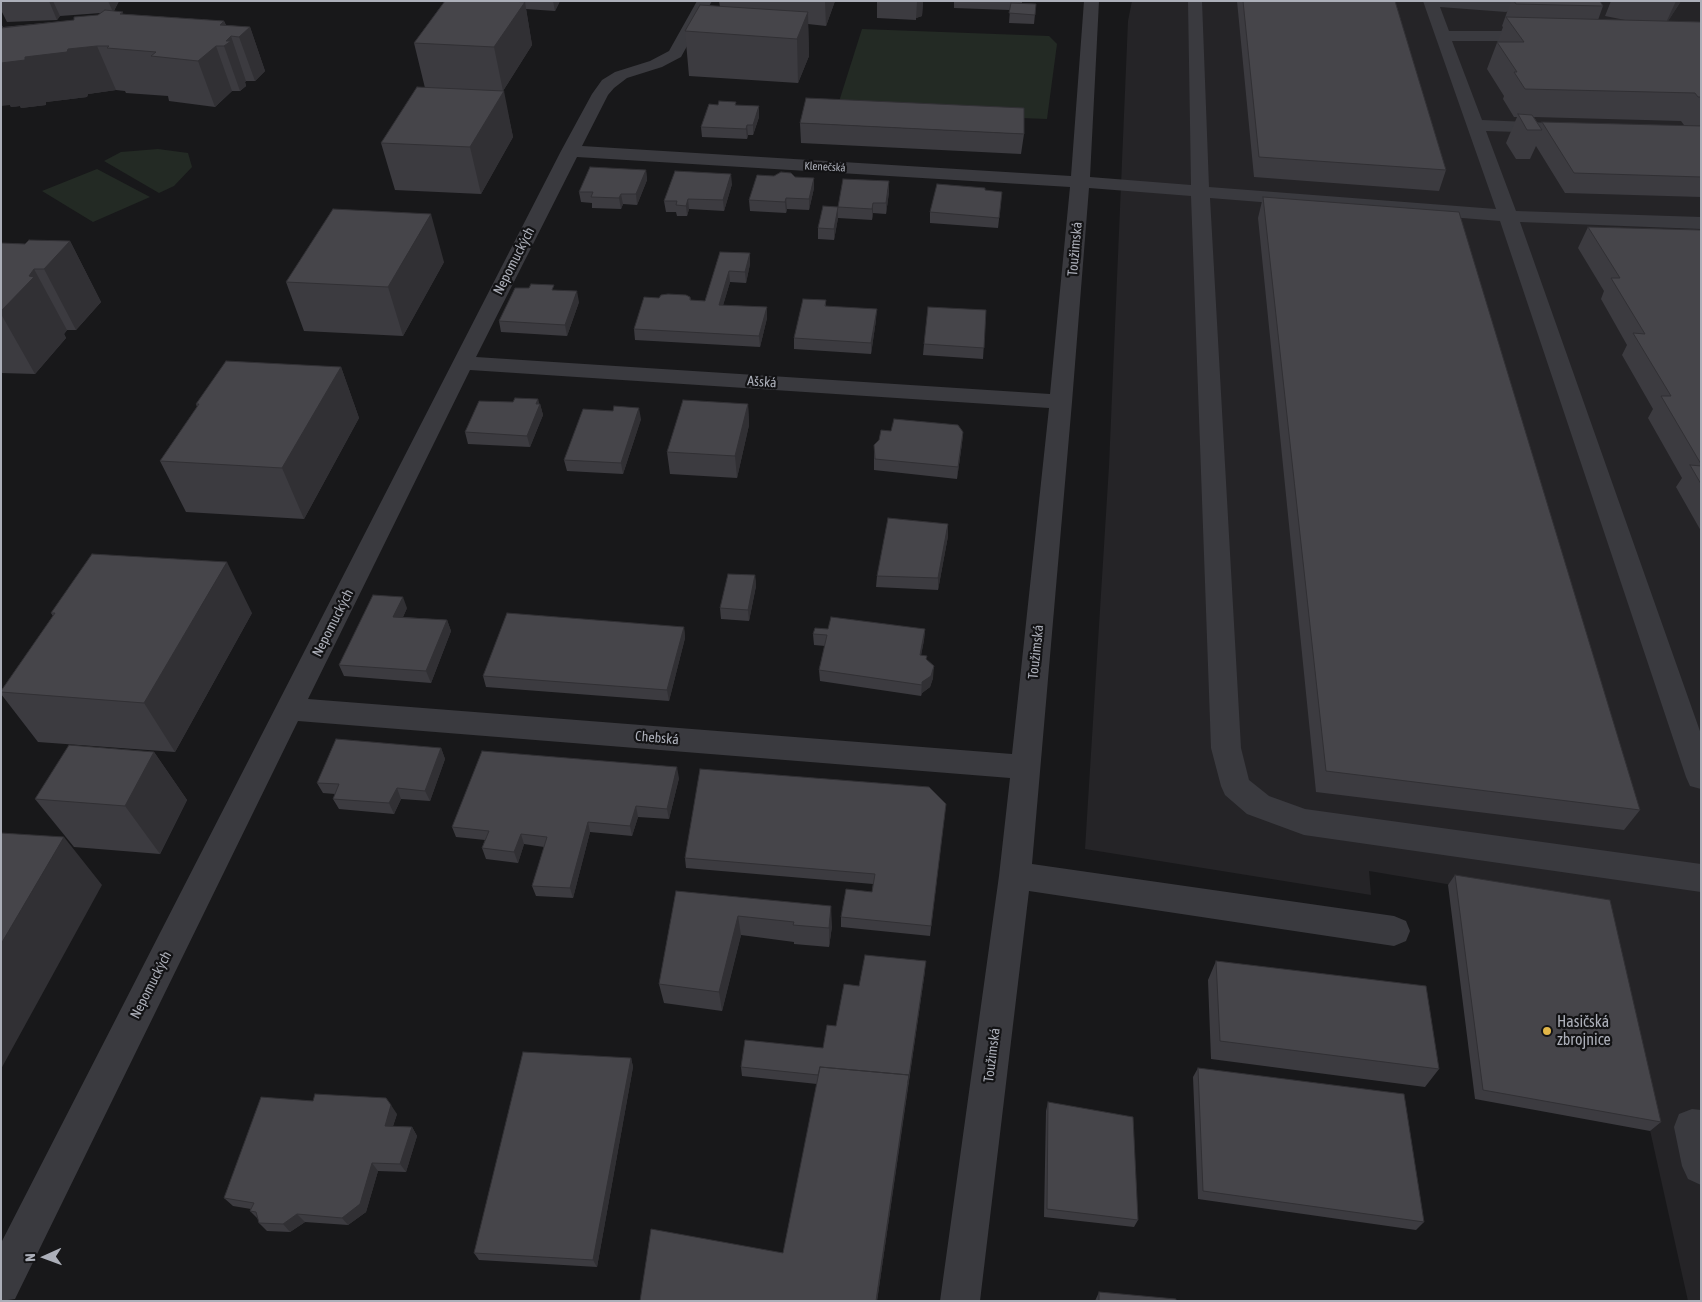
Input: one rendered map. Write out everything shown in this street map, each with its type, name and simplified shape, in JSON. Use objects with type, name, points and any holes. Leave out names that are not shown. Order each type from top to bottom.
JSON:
[{"type":"street","name":"Nepomuckých","points":[[1,1285],[462,363],[600,94],[608,84],[621,75],[656,64],[675,54],[705,1]]},
{"type":"street","name":"Toužimská","points":[[960,1301],[1015,876],[1024,767],[1061,402],[1080,182],[1092,1]]},
{"type":"street","points":[[1195,1],[1200,192],[1226,748],[1236,786],[1258,805],[1304,822],[1701,878]]},
{"type":"street","points":[[1512,1],[1506,7],[1431,2],[1508,216],[1701,777]]},
{"type":"street","points":[[1443,36],[1548,36]]},
{"type":"street","points":[[1475,125],[1570,128]]},
{"type":"street","name":"Klenečská","points":[[570,151],[1080,182],[1508,216],[1701,223]]},
{"type":"street","name":"Ašská","points":[[462,363],[1061,402]]},
{"type":"street","name":"Chebská","points":[[290,709],[1024,767]]},
{"type":"street","points":[[1015,876],[1082,884],[1394,931]]},
{"type":"street","points":[[1701,1128],[1692,1127],[1701,1166]]},
{"type":"shaded area","points":[[1132,1],[1701,1],[1701,1301],[1688,1301],[1601,910],[1369,871],[1371,895],[1085,849],[1109,466],[1128,21]]},
{"type":"shaded area","points":[[862,29],[1049,36],[1057,44],[1047,119],[836,111]]},
{"type":"shaded area","points":[[158,149],[188,153],[192,167],[174,186],[159,193],[104,161],[121,152]]},
{"type":"shaded area","points":[[97,169],[150,197],[93,222],[42,191]]},
{"type":"building","points":[[445,1],[525,2],[494,47],[414,43]]},
{"type":"building","points":[[1243,1],[1395,1],[1446,170],[1259,157]]},
{"type":"building","points":[[1514,1],[1600,1],[1603,6],[1516,4]]},
{"type":"building","points":[[1011,3],[1036,4],[1035,15],[1009,13]]},
{"type":"building","points":[[700,5],[808,12],[797,39],[685,31]]},
{"type":"building","points":[[105,10],[123,12],[120,14],[224,21],[220,25],[250,27],[239,37],[231,36],[226,41],[231,41],[224,46],[216,46],[198,61],[151,56],[156,52],[97,46],[68,49],[67,52],[25,57],[25,60],[1,63],[1,28],[74,20],[74,17],[98,15]]},
{"type":"building","points":[[1506,17],[1701,22],[1701,97],[1698,97],[1695,93],[1525,89],[1514,72],[1517,72],[1497,42],[1524,42]]},
{"type":"building","points":[[417,87],[504,91],[470,147],[381,143]]},
{"type":"building","points":[[806,98],[1024,108],[1024,134],[800,123]]},
{"type":"building","points":[[719,101],[736,102],[735,105],[759,106],[753,125],[747,125],[746,129],[701,127],[709,104],[718,105]]},
{"type":"building","points":[[1518,114],[1532,115],[1542,130],[1527,130]]},
{"type":"building","points":[[1542,122],[1701,126],[1701,177],[1574,173]]},
{"type":"building","points":[[590,167],[646,170],[636,194],[621,194],[619,198],[591,197],[593,192],[579,192]]},
{"type":"building","points":[[675,171],[731,174],[723,200],[688,199],[686,206],[676,205],[677,201],[664,201]]},
{"type":"building","points":[[781,172],[791,173],[795,177],[814,178],[809,199],[786,198],[785,202],[749,200],[757,175],[774,176]]},
{"type":"building","points":[[843,179],[889,181],[886,203],[873,203],[872,209],[838,207]]},
{"type":"building","points":[[937,184],[985,188],[985,190],[1002,192],[999,218],[930,212]]},
{"type":"building","points":[[1263,197],[1459,212],[1640,810],[1326,771]]},
{"type":"building","points":[[823,206],[838,207],[834,229],[818,228]]},
{"type":"building","points":[[333,209],[431,214],[388,287],[286,282]]},
{"type":"building","points":[[1588,227],[1701,230],[1701,464],[1661,396],[1671,396],[1633,333],[1645,334],[1611,278],[1620,278]]},
{"type":"building","points":[[29,240],[70,241],[44,269],[34,269],[29,276],[34,277],[1,311],[1,243],[25,244]]},
{"type":"building","points":[[720,252],[750,253],[745,272],[729,271],[719,305],[767,307],[759,336],[634,329],[644,297],[659,298],[661,295],[668,294],[686,295],[690,297],[690,300],[705,301]]},
{"type":"building","points":[[531,284],[554,285],[552,290],[577,291],[565,325],[499,321],[515,288],[529,288]]},
{"type":"building","points":[[803,299],[826,300],[825,306],[877,309],[871,343],[794,338]]},
{"type":"building","points":[[928,307],[986,310],[984,348],[924,344]]},
{"type":"building","points":[[226,361],[341,367],[282,468],[160,461]]},
{"type":"building","points":[[515,398],[538,399],[536,404],[540,404],[527,436],[465,432],[479,401],[513,402]]},
{"type":"building","points":[[683,400],[748,404],[735,456],[667,452]]},
{"type":"building","points":[[614,406],[639,408],[621,463],[564,460],[583,409],[613,411]]},
{"type":"building","points":[[894,419],[958,425],[963,432],[958,467],[875,459],[874,445],[879,440],[881,430],[891,431]]},
{"type":"building","points":[[1690,465],[1701,466],[1701,484]]},
{"type":"building","points":[[888,518],[948,524],[938,578],[877,576]]},
{"type":"building","points":[[92,554],[227,562],[144,703],[1,692],[55,613],[51,613]]},
{"type":"building","points":[[728,574],[755,575],[748,610],[720,608]]},
{"type":"building","points":[[373,595],[403,597],[393,617],[447,620],[426,671],[339,665]]},
{"type":"building","points":[[507,613],[684,627],[667,690],[483,676]]},
{"type":"building","points":[[831,617],[925,629],[920,655],[927,656],[926,659],[934,666],[931,676],[922,682],[922,685],[819,670],[827,635],[813,634],[815,628],[828,629]]},
{"type":"building","points":[[336,739],[441,748],[425,791],[397,788],[389,803],[333,799],[339,784],[317,783]]},
{"type":"building","points":[[69,745],[154,752],[125,806],[35,799]]},
{"type":"building","points":[[482,751],[677,767],[667,809],[636,806],[630,826],[588,822],[570,888],[532,886],[547,837],[521,834],[514,852],[482,848],[489,831],[452,827]]},
{"type":"building","points":[[700,769],[929,787],[946,804],[931,926],[841,917],[846,889],[872,892],[875,874],[685,858]]},
{"type":"building","points":[[1,833],[64,837],[1,944]]},
{"type":"building","name":"Hasičská zbrojnice","points":[[1455,875],[1610,900],[1661,1122],[1483,1090]]},
{"type":"building","points":[[676,891],[831,906],[829,928],[793,925],[794,922],[738,916],[719,992],[659,984]]},
{"type":"building","points":[[865,955],[926,961],[908,1083],[909,1075],[820,1067],[818,1075],[741,1067],[745,1040],[823,1048],[827,1025],[836,1026],[844,984],[859,986]]},
{"type":"building","points":[[1216,961],[1426,986],[1439,1069],[1220,1041]]},
{"type":"building","points":[[523,1052],[631,1058],[593,1260],[474,1253]]},
{"type":"building","points":[[820,1067],[909,1075],[876,1301],[640,1301],[651,1229],[783,1253]]},
{"type":"building","points":[[1198,1068],[1404,1094],[1424,1222],[1203,1191]]},
{"type":"building","points":[[315,1094],[386,1098],[391,1105],[385,1126],[412,1127],[400,1164],[372,1163],[360,1204],[342,1218],[297,1214],[283,1224],[259,1223],[256,1212],[250,1211],[254,1203],[224,1198],[261,1097],[313,1101]]},
{"type":"building","points":[[1048,1102],[1133,1117],[1138,1220],[1047,1209]]},
{"type":"building","points":[[1099,1292],[1176,1299],[1176,1301],[1099,1301]]},
{"type":"place","name":"Hasičská zbrojnice","points":[[1547,1031]]}]
